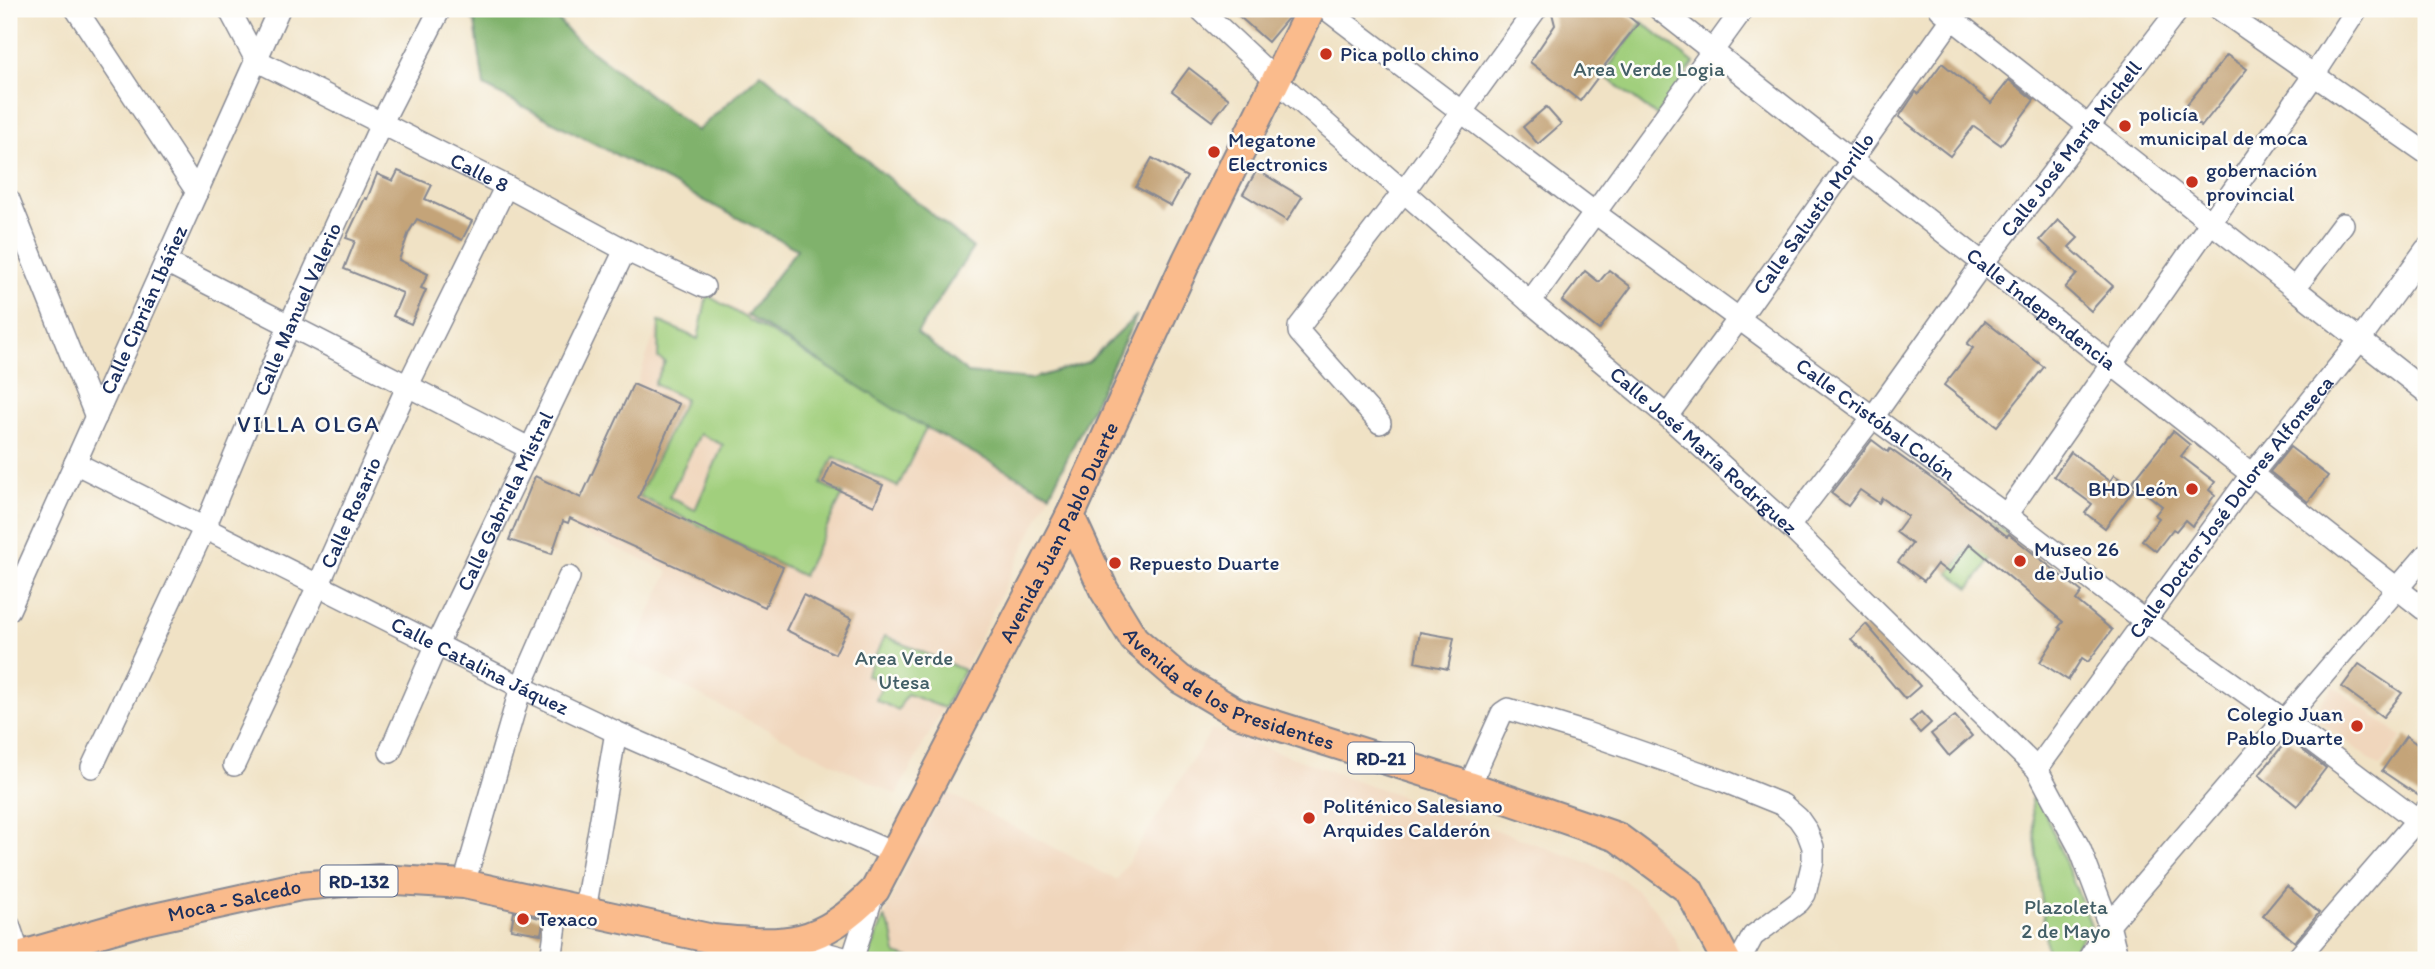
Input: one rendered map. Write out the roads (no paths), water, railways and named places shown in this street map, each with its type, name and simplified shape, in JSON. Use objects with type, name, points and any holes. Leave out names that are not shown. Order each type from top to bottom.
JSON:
[{"type":"main road","name":"Avenida Juan Pablo Duarte","points":[[713,939],[782,951],[826,930],[856,909],[875,890],[1070,516],[1187,260],[1311,9]]},
{"type":"main road","name":"Avenida de los Presidentes","points":[[1070,516],[1104,590],[1135,639],[1181,680],[1237,713],[1469,786],[1617,837],[1689,890],[1726,960]]},
{"type":"main road","name":"Moca - Salcedo","points":[[14,957],[141,921],[300,886],[379,879],[464,884],[713,939]]},
{"type":"street","points":[[76,9],[197,192]]},
{"type":"street","points":[[229,9],[256,60]]},
{"type":"street","name":"Calle Ciprián Ibáñez","points":[[9,610],[279,9]]},
{"type":"street","name":"Calle Manuel Valerio","points":[[92,767],[205,527],[289,326],[382,122],[440,9]]},
{"type":"street","name":"Calle José María Rodríguez","points":[[1200,9],[1277,81],[1530,302],[1667,416],[1789,526],[2037,769],[2080,849],[2109,925],[2118,960]]},
{"type":"street","name":"Calle Cristóbal Colón","points":[[1326,9],[1595,214],[2006,515],[2145,621],[2423,819]]},
{"type":"street","points":[[1380,423],[1299,332],[1299,328],[1404,191],[1536,9]]},
{"type":"street","name":"Calle Independencia","points":[[1659,9],[2426,611]]},
{"type":"street","points":[[1530,302],[1743,9]]},
{"type":"street","name":"Calle José María Michell","points":[[1789,526],[1873,417],[1983,263],[2179,9]]},
{"type":"street","points":[[2219,9],[2426,153]]},
{"type":"street","points":[[2006,515],[2314,75],[2357,9]]},
{"type":"street","points":[[1950,12],[2088,126],[2426,392]]},
{"type":"street","name":"Calle Salustio Morillo","points":[[1667,416],[1851,159],[1950,12]]},
{"type":"street","name":"Calle 8","points":[[256,60],[382,122],[625,250],[704,287]]},
{"type":"street","name":"Calle Rosario","points":[[234,765],[407,387],[506,186]]},
{"type":"street","points":[[9,203],[96,416]]},
{"type":"street","points":[[2295,288],[2343,224]]},
{"type":"street","name":"Calle Doctor José Dolores Alfonseca","points":[[2037,769],[2251,475],[2360,340],[2426,249]]},
{"type":"street","name":"Calle Gabriela Mistral","points":[[390,752],[436,646],[625,250]]},
{"type":"street","points":[[166,262],[529,448]]},
{"type":"street","name":"Calle Catalina Jáquez","points":[[75,463],[521,687],[616,732],[893,853]]},
{"type":"street","points":[[2088,960],[2109,925],[2426,555]]},
{"type":"street","points":[[464,884],[521,687],[569,577]]},
{"type":"street","points":[[1469,786],[1502,713],[1507,709],[1709,775],[1783,805],[1798,818],[1813,847],[1808,883],[1801,899],[1753,936],[1740,960]]},
{"type":"street","points":[[551,960],[572,907],[616,732]]},
{"type":"street","points":[[2296,960],[2423,819]]},
{"type":"street","points":[[782,951],[852,960],[875,890]]},
{"type":"street","points":[[9,925],[14,957]]},
{"type":"place","name":"Pica pollo chino","points":[[1326,54]]},
{"type":"place","name":"policía municipal de moca","points":[[2125,126]]},
{"type":"place","name":"Megatone Electronics","points":[[1214,152]]},
{"type":"place","name":"gobernación provincial","points":[[2192,182]]},
{"type":"place","name":"BHD León","points":[[2192,489]]},
{"type":"place","name":"Museo 26 de Julio","points":[[2020,561]]},
{"type":"place","name":"Repuesto Duarte","points":[[1115,563]]},
{"type":"place","name":"Colegio Juan Pablo Duarte","points":[[2357,726]]},
{"type":"place","name":"Politénico Salesiano Arquides Calderón","points":[[1309,818]]},
{"type":"place","name":"Texaco","points":[[523,919]]},
{"type":"district","name":"VILLA OLGA","points":[[309,424]]},
{"type":"park label","name":"Area Verde Logia","points":[[1649,69]]},
{"type":"park label","name":"Area Verde Utesa","points":[[904,670]]},
{"type":"park label","name":"Plazoleta 2 de Mayo","points":[[2066,919]]}]
